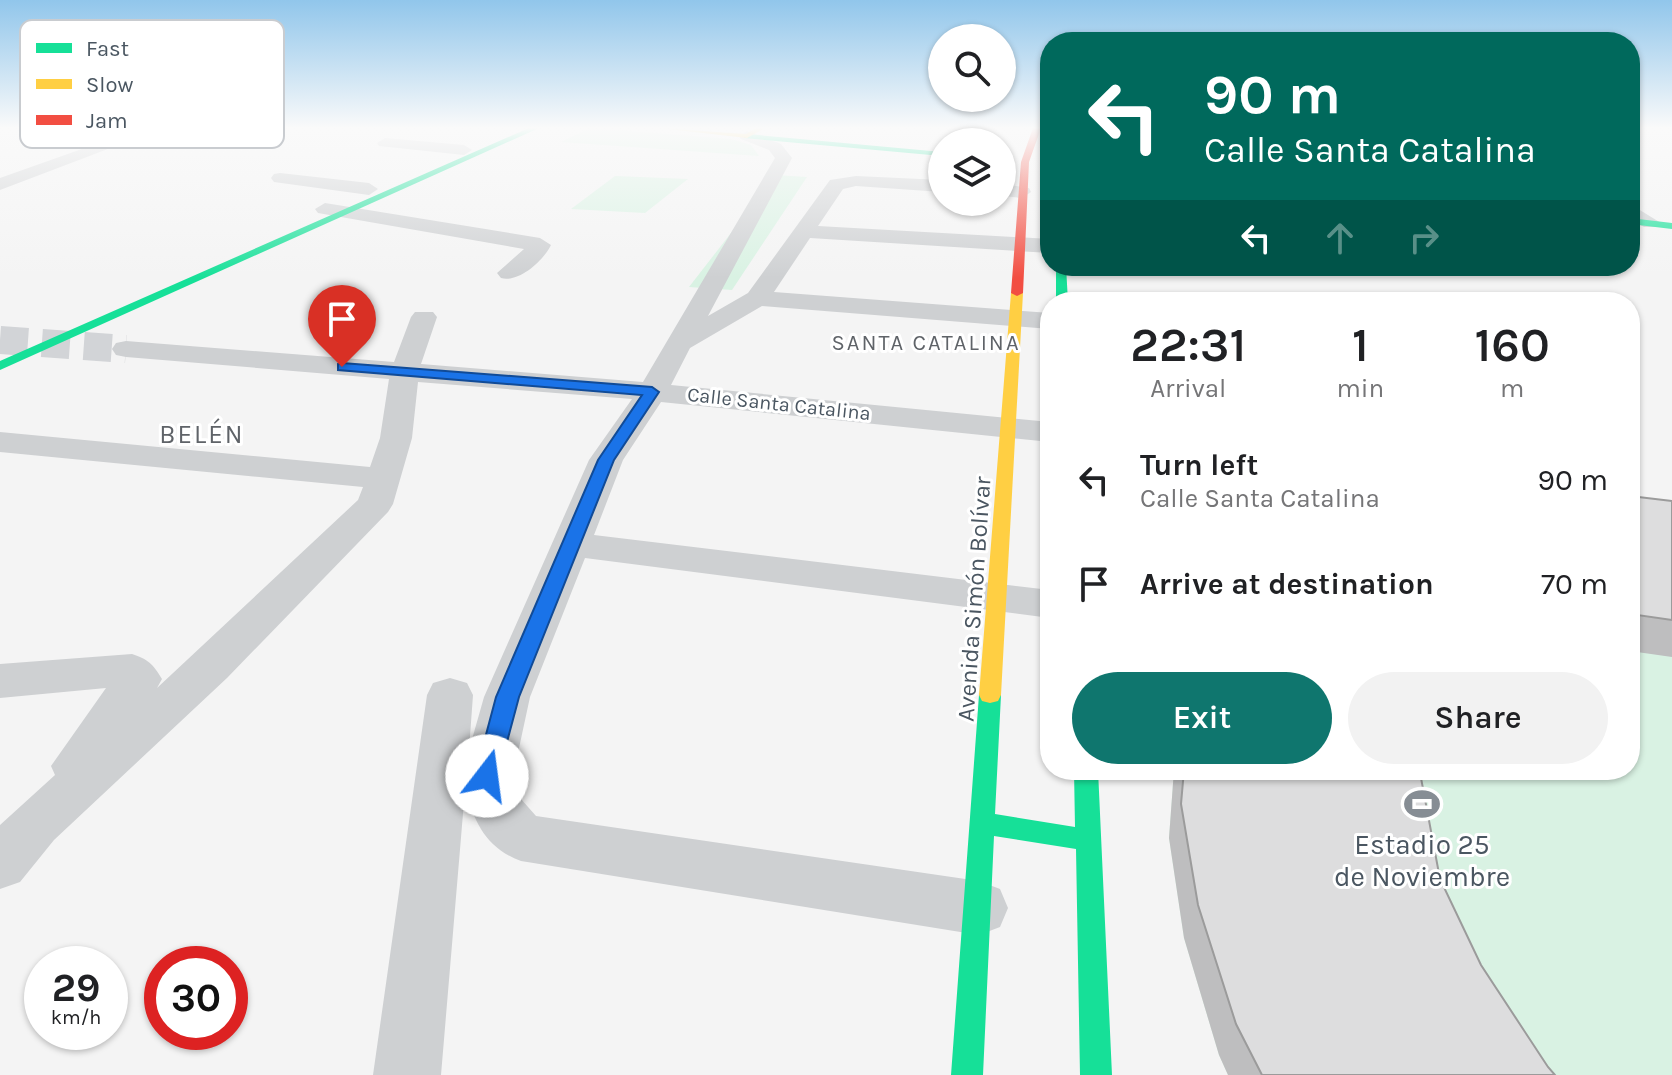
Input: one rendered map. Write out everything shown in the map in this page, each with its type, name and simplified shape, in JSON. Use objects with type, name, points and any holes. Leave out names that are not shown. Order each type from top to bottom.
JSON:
[{"type":"main road","points":[[0,366],[395,178]]},
{"type":"main road","points":[[0,350],[411,178]]},
{"type":"main road","name":"Avenida Simón Bolívar","points":[[967,1075],[1023,178]]},
{"type":"main road","points":[[1640,222],[1672,226]]},
{"type":"main road","points":[[1086,780],[1096,1075]]},
{"type":"main road","points":[[981,823],[1087,840]]},
{"type":"street","points":[[281,178],[369,189]]},
{"type":"street","points":[[773,178],[652,392],[606,460],[507,697],[487,776],[498,811],[521,837],[979,908]]},
{"type":"street","points":[[680,343],[757,298],[837,184],[856,181],[928,185]]},
{"type":"street","points":[[1016,191],[1022,192]]},
{"type":"street","points":[[333,210],[529,240],[540,245],[509,273]]},
{"type":"street","points":[[804,231],[1040,246]]},
{"type":"street","points":[[757,298],[1040,320]]},
{"type":"street","points":[[35,824],[211,667],[375,504],[396,438],[404,373],[424,317]]},
{"type":"street","name":"Calle Santa Catalina","points":[[126,349],[652,392],[1040,431]]},
{"type":"street","points":[[0,442],[381,478]]},
{"type":"street","points":[[570,544],[1040,603]]},
{"type":"street","points":[[0,681],[132,670],[139,679],[35,824],[0,864]]},
{"type":"street","points":[[407,1075],[450,695]]},
{"type":"green space","points":[[612,178],[688,179],[645,213],[571,209]]},
{"type":"green space","points":[[774,178],[806,178],[732,290],[689,287]]},
{"type":"green space","name":"Estadio 25 de Noviembre","points":[[1640,530],[1672,534],[1672,1075],[1228,1075],[1219,1055],[1184,938],[1169,838],[1173,780],[1640,780]]},
{"type":"building","points":[[1640,497],[1672,501],[1672,620],[1640,615]]},
{"type":"building","points":[[1183,780],[1421,780],[1440,879],[1481,965],[1555,1075],[1262,1075],[1236,1024],[1198,905],[1181,804]]},
{"type":"tunnel","points":[[0,340],[126,349]]},
{"type":"traffic: fast","points":[[0,366],[422,178]]},
{"type":"traffic: fast","points":[[1640,222],[1672,226]]},
{"type":"traffic: fast","points":[[1061,276],[1062,292]]},
{"type":"traffic: fast","points":[[967,1075],[990,695]]},
{"type":"traffic: fast","points":[[1086,780],[1096,1075]]},
{"type":"traffic: fast","points":[[981,823],[1087,840]]},
{"type":"traffic: slow","points":[[990,695],[1017,293]]},
{"type":"traffic: jam","points":[[1017,293],[1024,178]]},
{"type":"place","name":"Estadio 25 de Noviembre","points":[[1422,804]]},
{"type":"district","name":"SANTA CATALINA","points":[[926,343]]},
{"type":"district","name":"BELÉN","points":[[202,434]]},
{"type":"route","points":[[342,367],[652,392],[606,460],[507,697],[487,776]]}]
